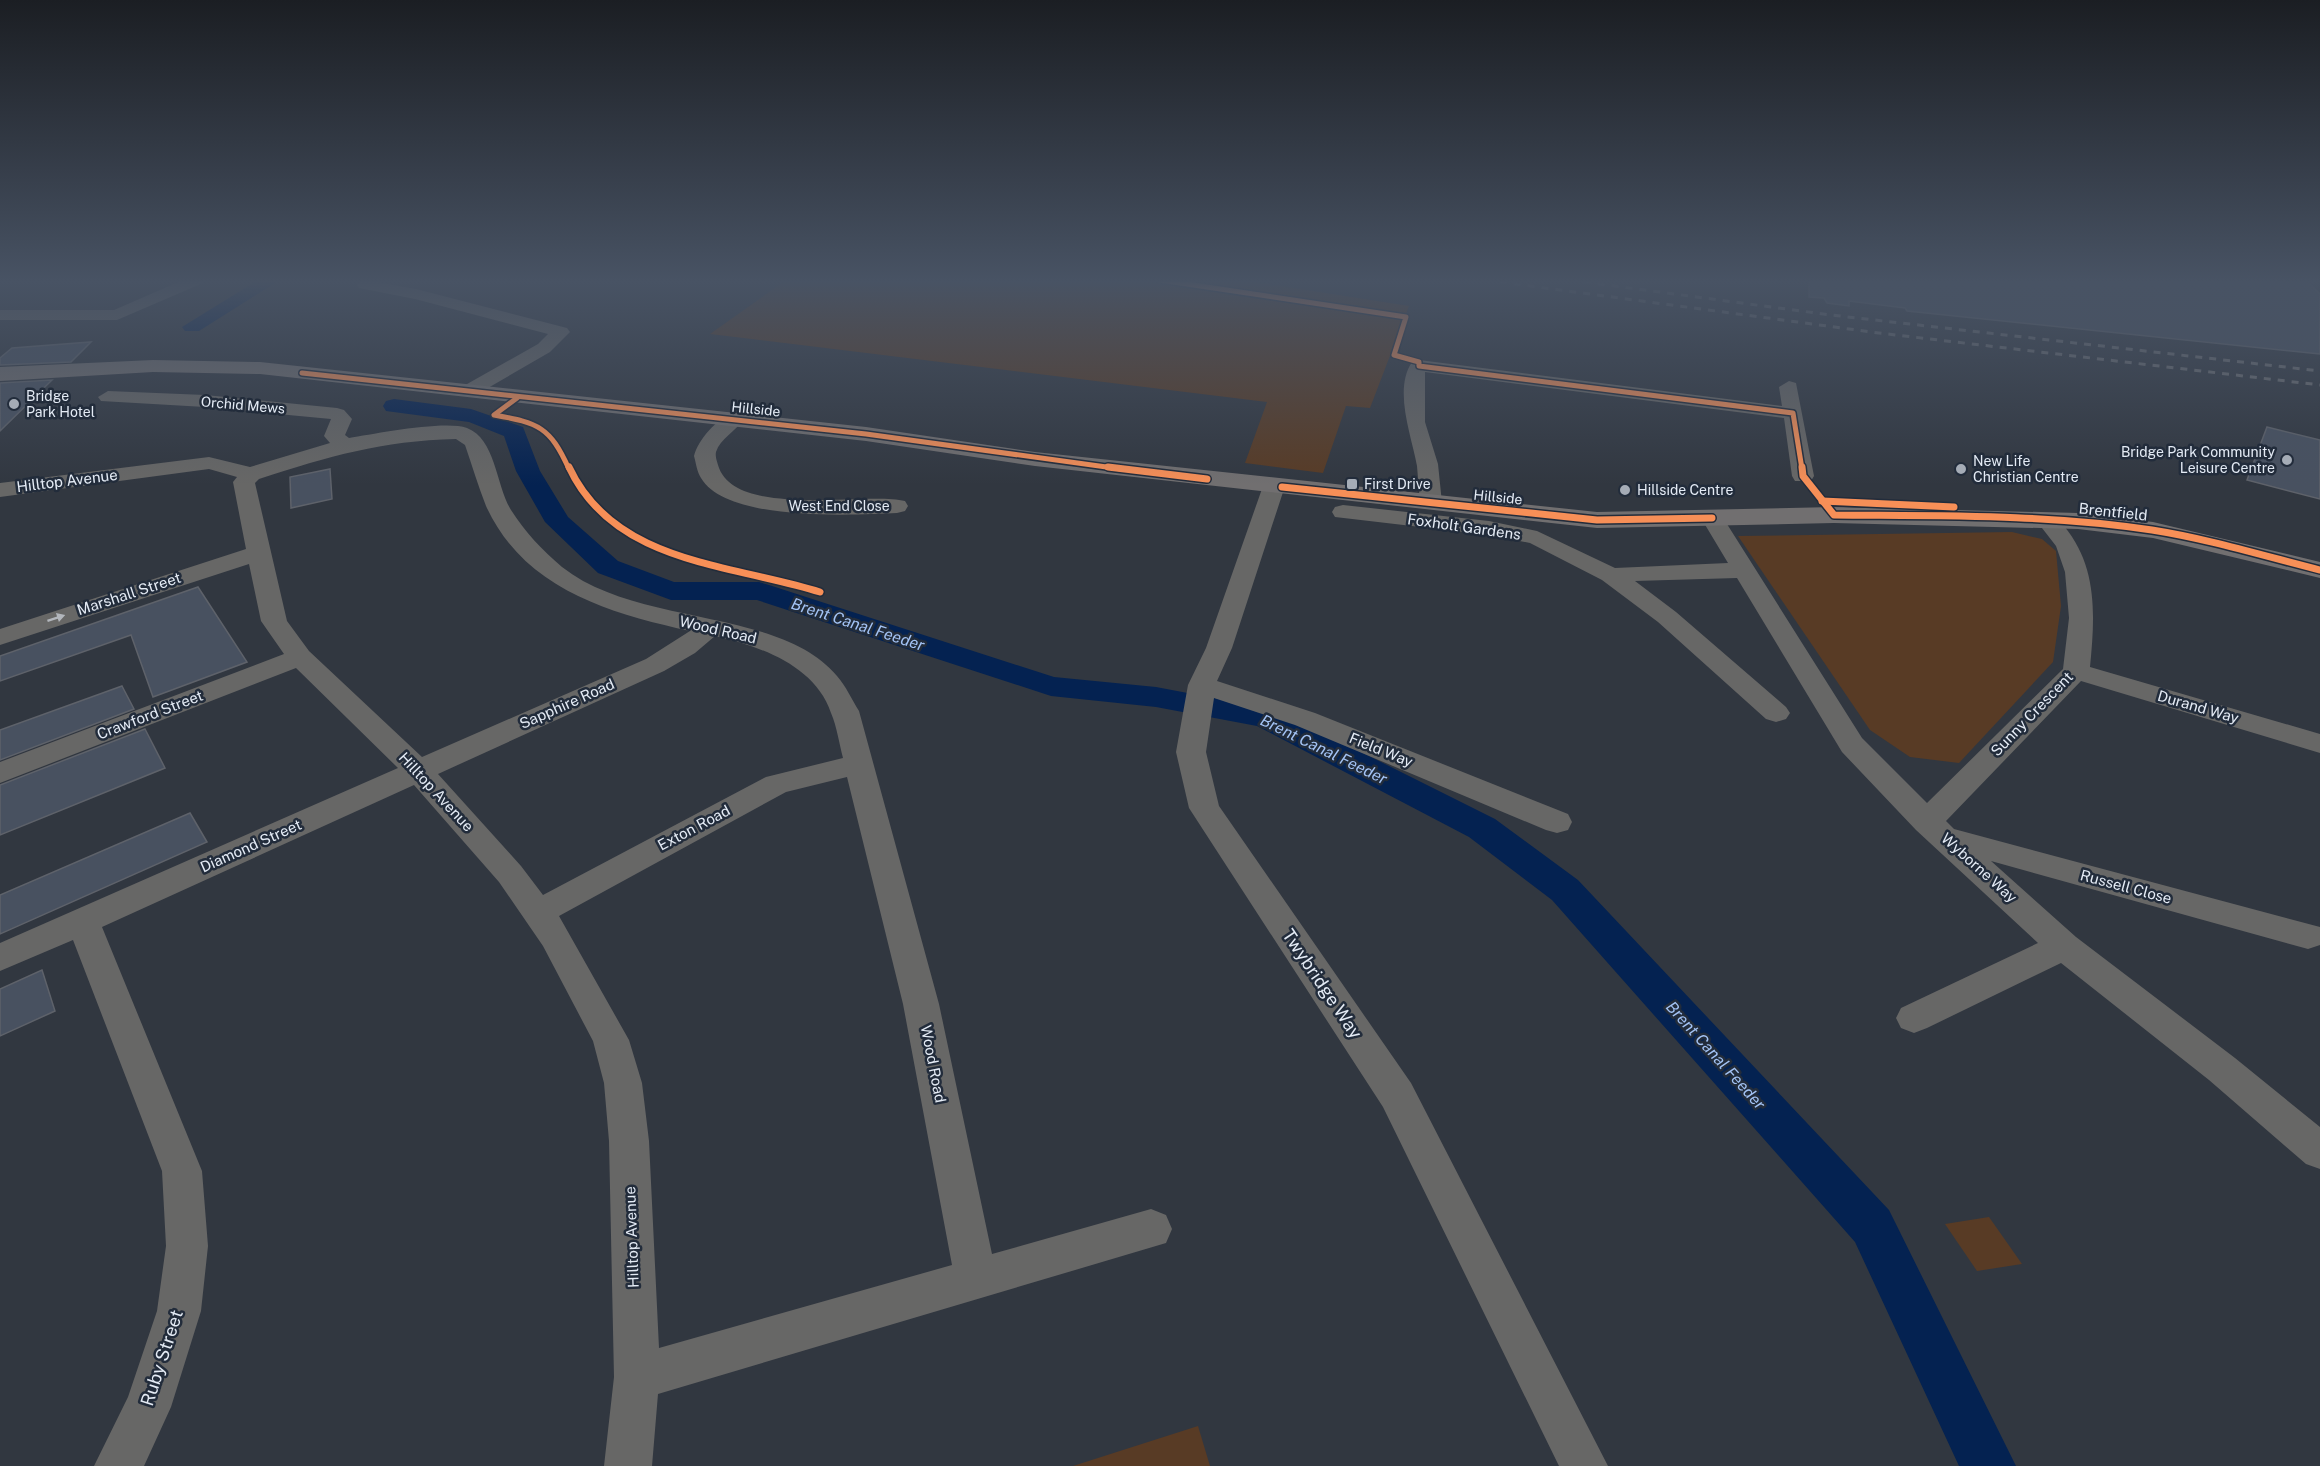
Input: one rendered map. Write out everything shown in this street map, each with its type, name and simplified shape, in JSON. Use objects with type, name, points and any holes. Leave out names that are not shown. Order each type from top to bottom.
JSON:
[{"type":"main road","name":"Hillside","points":[[0,374],[114,367],[260,368],[866,434],[1035,459],[1597,520],[1898,516]]},
{"type":"main road","name":"Brentfield","points":[[1898,516],[2046,519],[2153,530],[2320,570]]},
{"type":"street","points":[[467,392],[543,348]]},
{"type":"street","points":[[1431,503],[1427,464],[1415,422],[1416,372],[1419,366],[1792,413]]},
{"type":"street","points":[[1789,387],[1803,476]]},
{"type":"street","name":"Orchid Mews","points":[[108,397],[205,401],[338,414],[342,416],[342,419],[334,436],[345,445]]},
{"type":"street","name":"West End Close","points":[[734,420],[710,444],[705,456],[709,472],[721,487],[757,503],[801,508],[897,506]]},
{"type":"street","name":"Wood Road","points":[[251,474],[345,445],[411,434],[460,433],[474,442],[498,507],[522,543],[555,573],[592,595],[635,611],[765,641],[798,656],[827,681],[846,711],[921,1004],[976,1280]]},
{"type":"street","name":"Hilltop Avenue","points":[[0,490],[209,463],[251,474],[244,482],[274,621],[300,657],[419,771],[510,874],[556,938],[611,1040],[623,1083],[628,1141],[637,1377],[627,1466]]},
{"type":"street","name":"Twybridge Way","points":[[1274,486],[1219,648],[1199,698],[1191,752],[1204,808],[1397,1095],[1584,1466]]},
{"type":"street","name":"Foxholt Gardens","points":[[1343,512],[1488,528],[1537,538],[1611,575],[1667,617],[1776,713]]},
{"type":"street","name":"Wyborne Way","points":[[1712,518],[1852,745],[1936,830],[2064,946],[2222,1069],[2320,1151]]},
{"type":"street","name":"Sunny Crescent","points":[[1936,830],[2076,671],[2082,618],[2077,572],[2067,545],[2046,519]]},
{"type":"street","name":"Marshall Street","points":[[0,637],[259,553]]},
{"type":"street","name":"Foxholt Gardens","points":[[1611,575],[1744,570]]},
{"type":"street","name":"Sapphire Road","points":[[419,771],[655,665],[686,647],[710,627]]},
{"type":"street","name":"Crawford Street","points":[[0,773],[300,657]]},
{"type":"street","name":"Durand Way","points":[[2076,671],[2320,744]]},
{"type":"street","name":"Field Way","points":[[1199,698],[1305,719],[1557,822]]},
{"type":"street","name":"Exton Road","points":[[537,913],[777,784],[860,764]]},
{"type":"street","name":"Diamond Street","points":[[0,958],[419,771]]},
{"type":"street","name":"Russell Close","points":[[1936,830],[2308,936]]},
{"type":"street","name":"Ruby Street","points":[[82,920],[182,1171],[187,1246],[179,1311],[148,1407],[118,1466]]},
{"type":"street","points":[[1914,1018],[2064,946]]},
{"type":"street","points":[[637,1377],[1151,1229]]},
{"type":"shaded area","points":[[828,348],[1393,348],[1370,408],[1346,406],[1323,473],[1245,463],[1267,402]]},
{"type":"shaded area","points":[[2012,532],[2042,539],[2056,551],[2061,606],[2053,662],[1959,763],[1910,757],[1870,730],[1738,536]]},
{"type":"shaded area","points":[[1989,1217],[2022,1264],[1977,1271],[1945,1224]]},
{"type":"shaded area","points":[[1198,1426],[1210,1466],[1073,1466]]},
{"type":"building","points":[[12,348],[85,348],[71,362],[0,365],[0,358]]},
{"type":"building","points":[[2266,348],[2320,348],[2320,354]]},
{"type":"building","points":[[52,380],[0,431],[0,383]]},
{"type":"building","name":"Bridge Park Community Leisure Centre","points":[[2267,427],[2320,440],[2320,499],[2247,480]]},
{"type":"building","points":[[330,469],[332,499],[291,508],[290,477]]},
{"type":"building","points":[[198,587],[247,662],[153,697],[131,635],[0,681],[0,656]]},
{"type":"building","points":[[122,686],[134,709],[0,760],[0,730]]},
{"type":"building","points":[[145,729],[165,768],[0,835],[0,785]]},
{"type":"building","points":[[190,813],[207,842],[0,934],[0,895]]},
{"type":"building","points":[[42,970],[55,1011],[0,1036],[0,989]]},
{"type":"waterway","name":"Brent Canal Feeder","points":[[394,406],[441,410],[471,416],[515,432],[528,471],[558,522],[608,567],[671,591],[759,591],[1051,686],[1156,697],[1266,717],[1482,828],[1565,890],[1872,1226],[1988,1466]]},
{"type":"railway","points":[[2010,348],[2320,385]]},
{"type":"railway","points":[[2123,348],[2320,371]]},
{"type":"cycle path","points":[[1396,348],[1394,355],[1419,362],[1419,366],[1793,413],[1803,476],[1834,515],[1994,516],[2113,525],[2195,538],[2320,570]]},
{"type":"cycle path","points":[[302,373],[866,434],[1035,459],[1207,479]]},
{"type":"cycle path","points":[[517,398],[494,415],[522,420],[549,433],[557,442],[576,483],[613,525],[638,541],[724,570],[775,578],[820,592]]},
{"type":"cycle path","points":[[1282,487],[1597,520],[1712,518]]},
{"type":"cycle path","points":[[1822,501],[1954,507]]},
{"type":"place","name":"Bridge Park Hotel","points":[[14,404]]},
{"type":"place","name":"Bridge Park Community Leisure Centre","points":[[2287,460]]},
{"type":"place","name":"New Life Christian Centre","points":[[1961,469]]},
{"type":"place","name":"First Drive","points":[[1352,484]]},
{"type":"place","name":"Hillside Centre","points":[[1625,490]]}]
